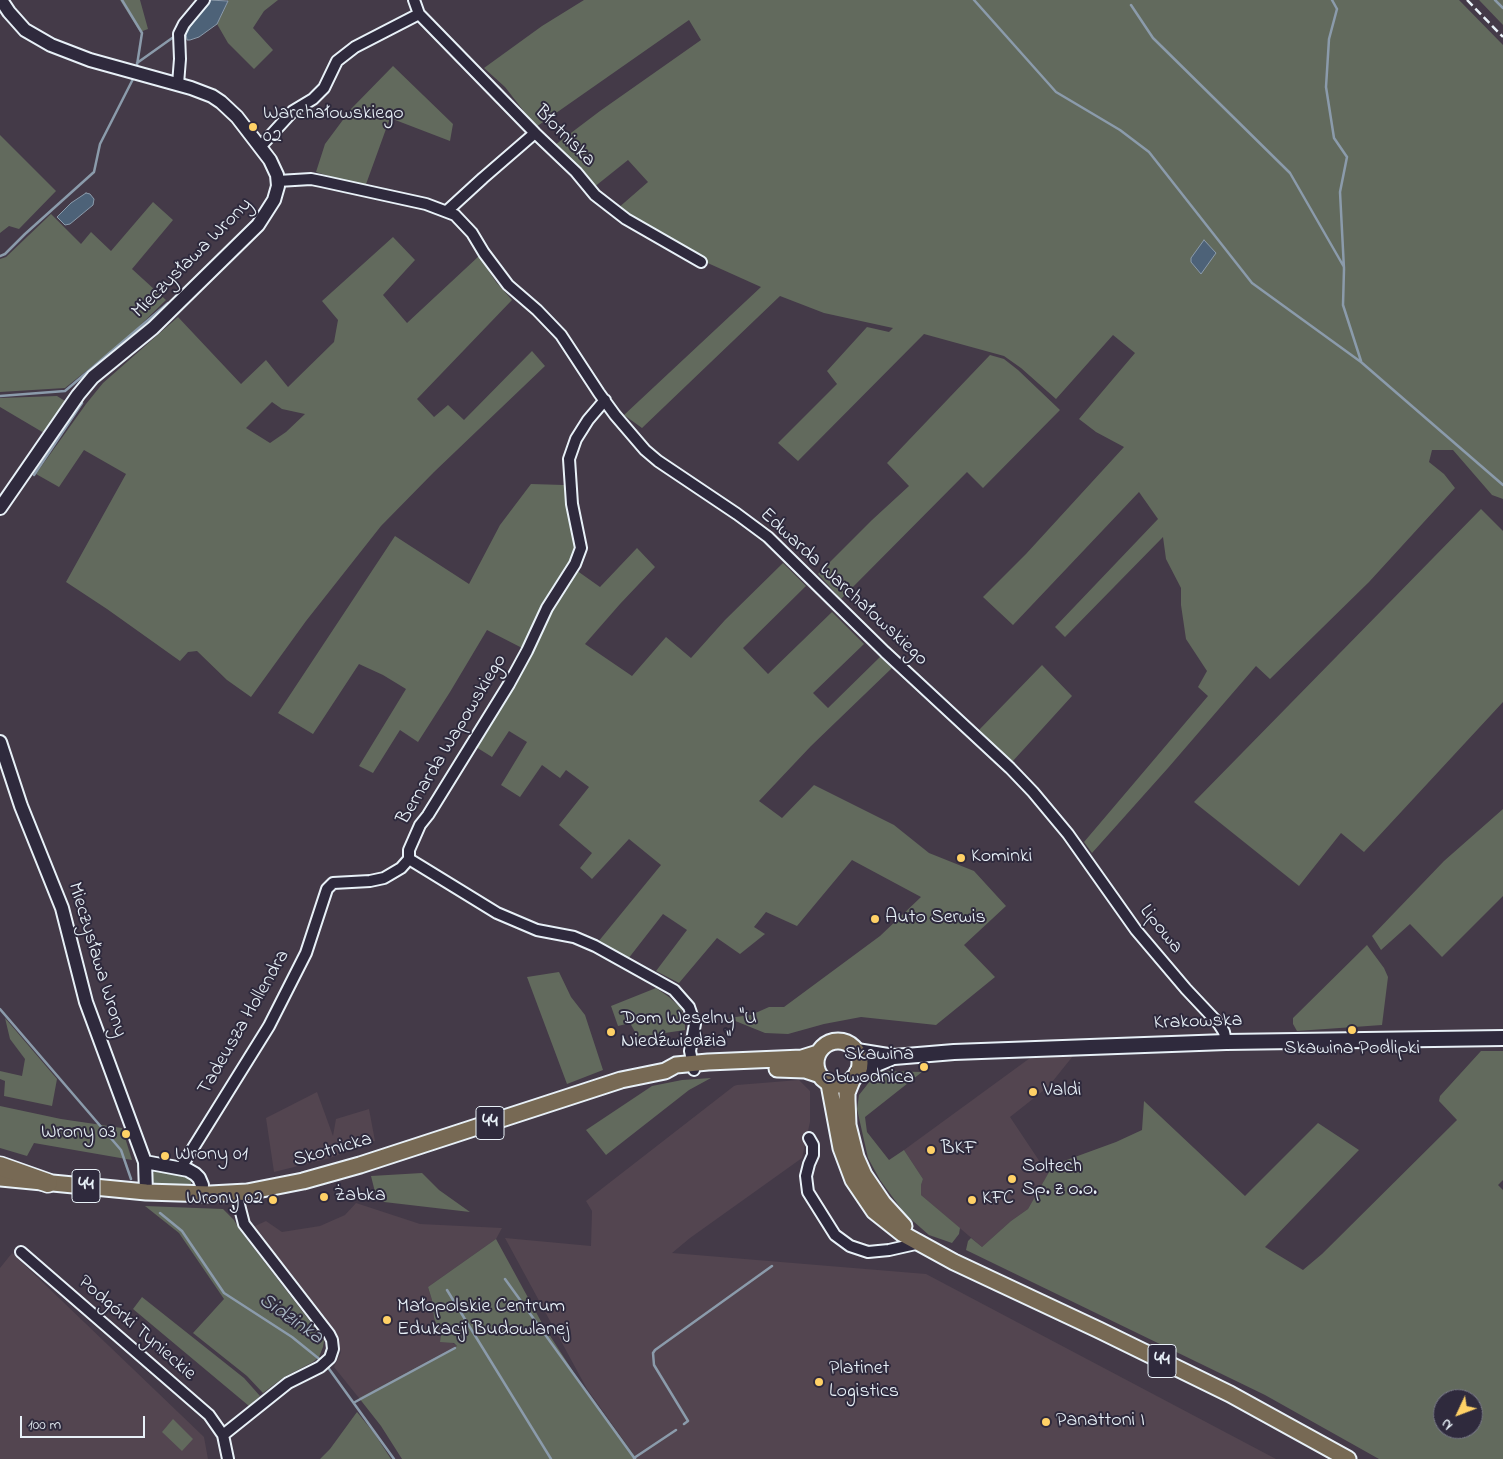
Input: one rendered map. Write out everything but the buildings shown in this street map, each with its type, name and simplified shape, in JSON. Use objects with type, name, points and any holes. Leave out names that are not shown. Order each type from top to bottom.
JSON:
[{"type":"highway","points":[[0,1166],[48,1183]]},
{"type":"main road","name":"Krakowska","points":[[857,1051],[894,1057],[964,1052],[1226,1042],[1503,1038]]},
{"type":"main road","name":"44","points":[[747,1065],[802,1058],[818,1052],[827,1044],[839,1040],[850,1044],[857,1051],[860,1057],[860,1066],[847,1093],[848,1125],[856,1157],[864,1175],[883,1203],[923,1245]]},
{"type":"main road","points":[[817,1074],[818,1052]]},
{"type":"main road","name":"Krakowska","points":[[855,1075],[894,1057]]},
{"type":"main road","name":"Skotnicka","points":[[0,1178],[146,1192],[201,1194],[236,1193],[276,1187],[317,1178],[360,1165],[621,1080],[664,1070],[678,1073],[693,1067],[747,1065]]},
{"type":"main road","name":"44","points":[[747,1065],[805,1070],[817,1074],[829,1084],[841,1148],[853,1180],[874,1211],[896,1229],[954,1262],[1184,1371],[1348,1459]]},
{"type":"main road","points":[[829,1084],[834,1086],[845,1084],[855,1075]]},
{"type":"street","points":[[1,0],[25,30],[38,39],[90,60],[201,91],[221,102],[237,117],[270,160],[278,181]]},
{"type":"street","points":[[178,84],[179,34],[184,24],[204,0]]},
{"type":"street","name":"Błotniska","points":[[414,0],[420,14],[535,133],[576,172],[595,196],[626,219],[701,262]]},
{"type":"street","points":[[260,147],[293,111],[313,99],[324,88],[337,61],[355,47],[420,14]]},
{"type":"street","points":[[447,211],[535,133]]},
{"type":"street","name":"Edwarda Warchałowskiego","points":[[278,181],[310,179],[321,181],[426,204],[455,215],[472,233],[508,285],[537,310],[561,335],[623,425],[645,450],[768,537],[878,645],[1010,768],[1033,792],[1070,837]]},
{"type":"street","name":"Mieczysława Wrony","points":[[0,508],[78,395],[93,377],[153,328],[258,226],[274,200],[278,181]]},
{"type":"street","name":"Bernarda Wapowskiego","points":[[409,859],[409,850],[420,825],[509,684],[547,608],[575,564],[581,548],[572,504],[569,459],[576,438],[605,400]]},
{"type":"street","name":"Mieczysława Wrony","points":[[0,742],[21,806],[62,908],[86,1002],[145,1162],[146,1192]]},
{"type":"street","name":"Lipowa","points":[[1070,837],[1136,930],[1186,989],[1219,1024],[1224,1032],[1226,1042]]},
{"type":"street","points":[[409,859],[497,913],[537,930],[574,937],[595,946],[674,990],[689,1007],[695,1024],[690,1051],[693,1067]]},
{"type":"street","name":"Tadeusza Hollendra","points":[[180,1169],[269,1026],[306,953],[327,889],[333,883],[370,881],[384,878],[401,868],[409,859]]},
{"type":"street","points":[[809,1138],[813,1145],[813,1155],[806,1176],[808,1192],[835,1235],[850,1246],[868,1252],[923,1245]]},
{"type":"street","points":[[145,1162],[188,1170],[199,1178],[202,1185],[201,1194]]},
{"type":"street","points":[[223,1435],[288,1383],[320,1367],[330,1358],[333,1344],[329,1334],[249,1230],[242,1218],[236,1193]]},
{"type":"street","points":[[890,1250],[897,1240],[896,1229]]},
{"type":"street","name":"Podgórki Tynieckie","points":[[21,1252],[209,1415],[223,1435],[228,1459]]},
{"type":"shaded area","points":[[1073,1056],[1048,1087],[1010,1117],[1048,1174],[1028,1209],[1011,1221],[982,1247],[921,1195],[923,1179],[904,1150],[1030,1058]]},
{"type":"shaded area","points":[[799,1080],[810,1091],[810,1122],[802,1158],[672,1253],[926,1274],[1276,1459],[637,1459],[587,1389],[505,1238],[591,1246],[592,1211],[586,1201],[734,1086]]},
{"type":"shaded area","points":[[317,1092],[333,1136],[336,1119],[369,1109],[375,1141],[330,1158],[274,1172],[266,1118]]},
{"type":"shaded area","points":[[356,1203],[420,1224],[502,1228],[496,1239],[428,1287],[434,1318],[441,1335],[457,1346],[359,1398],[334,1367],[341,1352],[335,1334],[253,1227],[266,1221],[282,1232],[320,1226],[345,1215]]},
{"type":"shaded area","points":[[12,1253],[204,1437],[208,1459],[0,1459],[0,1268]]},
{"type":"green space","points":[[120,0],[140,0],[148,29],[140,32]]},
{"type":"green space","points":[[227,0],[278,0],[264,11],[253,28],[273,50],[254,69],[228,43],[217,24]]},
{"type":"green space","points":[[584,0],[1459,0],[1503,45],[1503,499],[1492,495],[1453,450],[1432,450],[1429,462],[1444,474],[1455,488],[1369,582],[1270,679],[1256,666],[1092,853],[1084,842],[1208,696],[1198,687],[1207,671],[1186,639],[1181,605],[1181,588],[1166,559],[1163,537],[1065,637],[1055,627],[1158,519],[1139,492],[1013,625],[983,597],[1026,554],[1124,447],[1096,432],[1079,419],[1135,353],[1113,335],[1056,399],[1021,368],[1004,356],[924,334],[798,461],[778,443],[837,384],[827,371],[867,327],[889,332],[893,328],[824,313],[780,296],[642,428],[624,415],[761,287],[701,260],[617,209],[648,182],[628,160],[593,188],[555,145],[701,40],[689,20],[536,127],[505,87],[484,68],[542,26]]},
{"type":"green space","points":[[1479,0],[1503,0],[1503,25]]},
{"type":"green space","points":[[393,66],[453,124],[450,141],[390,118],[365,187],[316,172],[325,144],[351,109]]},
{"type":"green space","points":[[0,135],[56,191],[19,229],[9,226],[0,233]]},
{"type":"green space","points":[[153,202],[173,220],[132,269],[166,300],[125,340],[65,388],[0,392],[0,259],[6,257],[51,214],[81,244],[91,232],[111,251]]},
{"type":"green space","points":[[393,237],[415,260],[383,295],[407,323],[479,256],[496,282],[512,300],[417,399],[434,417],[448,405],[464,420],[532,351],[545,366],[434,472],[381,526],[306,621],[251,697],[227,680],[197,651],[188,652],[180,661],[66,582],[126,474],[84,450],[59,487],[36,474],[103,383],[178,317],[241,384],[266,360],[288,387],[334,342],[338,320],[322,301]],"holes":[[[272,402],[282,409],[305,414],[286,432],[270,443],[246,428]]]},
{"type":"green space","points":[[990,355],[1004,359],[1018,370],[1060,410],[983,488],[967,472],[841,599],[818,574],[909,486],[887,463]]},
{"type":"green space","points":[[57,396],[65,401],[44,433],[0,407],[0,398]]},
{"type":"green space","points":[[531,484],[564,485],[578,549],[526,650],[487,630],[418,742],[400,730],[373,773],[359,766],[406,689],[383,675],[359,664],[313,734],[278,713],[395,536],[469,584],[500,525]]},
{"type":"green space","points":[[1481,509],[1503,531],[1503,702],[1364,852],[1341,833],[1299,886],[1194,802]]},
{"type":"green space","points":[[637,548],[655,567],[585,644],[632,676],[666,637],[691,658],[725,620],[783,563],[806,586],[743,648],[768,674],[832,612],[864,644],[813,693],[828,708],[880,657],[892,668],[811,746],[759,801],[782,818],[814,785],[894,825],[929,853],[974,871],[1006,906],[964,945],[995,977],[936,1025],[861,1017],[824,1024],[788,1034],[765,1033],[728,1018],[751,1015],[769,1007],[784,1007],[880,936],[921,897],[852,860],[797,926],[766,912],[754,927],[765,934],[740,954],[717,938],[679,983],[656,971],[687,930],[663,914],[628,959],[598,942],[661,865],[629,839],[592,879],[580,868],[592,853],[559,825],[589,787],[566,770],[560,778],[542,765],[520,797],[501,785],[527,742],[509,731],[492,757],[476,747],[532,653],[549,610],[576,570],[600,587]]},
{"type":"green space","points":[[1042,665],[1072,696],[1012,762],[978,731]]},
{"type":"green space","points":[[1503,809],[1503,896],[1442,957],[1410,924],[1381,950],[1372,936],[1444,861]]},
{"type":"green space","points":[[1367,945],[1384,968],[1388,977],[1382,1025],[1297,1031],[1293,1024],[1293,1018]]},
{"type":"green space","points":[[559,972],[571,997],[585,1015],[603,1070],[567,1084],[527,977]]},
{"type":"green space","points":[[656,988],[681,1008],[685,1020],[685,1030],[638,1037],[630,1023],[618,1026],[611,1006]]},
{"type":"green space","points":[[5,1018],[57,1079],[52,1106],[4,1096],[5,1081],[0,1079],[0,1071],[22,1076],[25,1059],[10,1039]]},
{"type":"green space","points":[[1481,1051],[1503,1051],[1503,1180],[1498,1185],[1503,1190],[1503,1459],[1379,1459],[1265,1395],[966,1250],[968,1241],[971,1238],[982,1247],[1011,1221],[1028,1209],[1053,1165],[1116,1142],[1142,1130],[1144,1101],[1245,1196],[1318,1123],[1359,1150],[1265,1247],[1303,1270],[1322,1254],[1457,1120],[1439,1101],[1440,1096]]},
{"type":"green space","points":[[881,1071],[922,1072],[865,1117],[867,1132],[889,1160],[904,1150],[923,1179],[921,1195],[960,1228],[959,1234],[952,1243],[929,1235],[905,1214],[880,1180],[868,1158],[857,1109],[859,1095],[874,1076]]},
{"type":"green space","points":[[711,1078],[689,1090],[606,1155],[586,1130],[652,1086],[682,1080]]},
{"type":"green space","points":[[0,1106],[61,1119],[122,1128],[132,1160],[34,1143],[27,1156],[0,1148]]},
{"type":"green space","points":[[156,1169],[186,1175],[191,1179],[191,1185],[187,1187],[153,1183],[151,1176]]},
{"type":"green space","points":[[422,1173],[439,1190],[470,1212],[384,1202],[375,1192],[371,1176]]},
{"type":"green space","points":[[145,1206],[223,1209],[234,1220],[322,1337],[324,1341],[319,1357],[284,1377],[263,1393],[247,1376],[193,1333],[224,1299],[179,1233]]},
{"type":"green space","points":[[496,1239],[543,1325],[578,1379],[637,1459],[402,1459],[381,1426],[359,1398],[457,1346],[454,1343],[440,1342],[441,1335],[434,1318],[428,1287]]},
{"type":"green space","points":[[142,1297],[244,1378],[260,1396],[249,1406],[133,1309]]},
{"type":"green space","points":[[357,1412],[391,1459],[320,1459],[330,1449]]},
{"type":"green space","points":[[173,1419],[193,1439],[182,1451],[162,1432]]},
{"type":"water","points":[[209,0],[228,1],[217,24],[199,37],[187,40],[186,33]]},
{"type":"water","points":[[86,193],[90,194],[94,199],[93,205],[70,224],[65,225],[57,217],[71,203]]},
{"type":"water","points":[[1204,240],[1216,253],[1201,274],[1191,262],[1191,258]]},
{"type":"waterway","points":[[122,0],[142,33],[137,65]]},
{"type":"waterway","points":[[974,0],[1056,92],[1120,130],[1149,152],[1252,283],[1361,362],[1503,485]]},
{"type":"waterway","points":[[1332,0],[1337,9],[1329,39],[1326,87],[1334,138],[1347,157],[1340,192],[1344,269],[1343,305],[1361,361]]},
{"type":"waterway","points":[[1495,0],[1503,8]]},
{"type":"waterway","points":[[1131,5],[1153,38],[1290,173],[1344,267]]},
{"type":"waterway","points":[[137,63],[175,36]]},
{"type":"waterway","points":[[0,256],[5,254],[94,172],[100,144],[133,79]]},
{"type":"waterway","points":[[0,396],[65,391],[168,303]]},
{"type":"waterway","points":[[34,475],[82,403]]},
{"type":"waterway","name":"Sidzinka","points":[[0,1009],[121,1150],[131,1179]]},
{"type":"waterway","name":"Sidzinka","points":[[160,1213],[182,1231],[224,1293],[292,1337],[323,1362]]},
{"type":"waterway","points":[[684,1424],[688,1421],[654,1365],[653,1353],[772,1266]]},
{"type":"waterway","points":[[505,1279],[635,1459]]},
{"type":"waterway","points":[[447,1290],[551,1459]]},
{"type":"waterway","points":[[355,1402],[455,1348]]},
{"type":"waterway","name":"Sidzinka","points":[[327,1366],[394,1459]]},
{"type":"waterway","points":[[634,1458],[676,1430]]},
{"type":"railway","points":[[1467,0],[1503,37]]},
{"type":"place","name":"Warchałowskiego 02","points":[[253,127]]},
{"type":"place","name":"Kominki","points":[[961,858]]},
{"type":"place","name":"Auto Serwis","points":[[875,919]]},
{"type":"place","name":"Skawina Podlipki","points":[[1352,1030]]},
{"type":"place","name":"Dom Weselny \"U Niedźwiedzia\"","points":[[611,1032]]},
{"type":"place","name":"Skawina Obwodnica","points":[[924,1067]]},
{"type":"place","name":"Valdi","points":[[1033,1092]]},
{"type":"place","name":"Wrony 03","points":[[126,1134]]},
{"type":"place","name":"BKF","points":[[931,1150]]},
{"type":"place","name":"Wrony 01","points":[[165,1156]]},
{"type":"place","name":"Soltech Sp. z o.o.","points":[[1012,1179]]},
{"type":"place","name":"Żabka","points":[[324,1197]]},
{"type":"place","name":"Wrony 02","points":[[273,1200]]},
{"type":"place","name":"KFC","points":[[972,1200]]},
{"type":"place","name":"Małopolskie Centrum Edukacji Budowlanej","points":[[387,1320]]},
{"type":"place","name":"Platinet Logistics","points":[[819,1382]]},
{"type":"place","name":"Panattoni I","points":[[1046,1422]]}]
